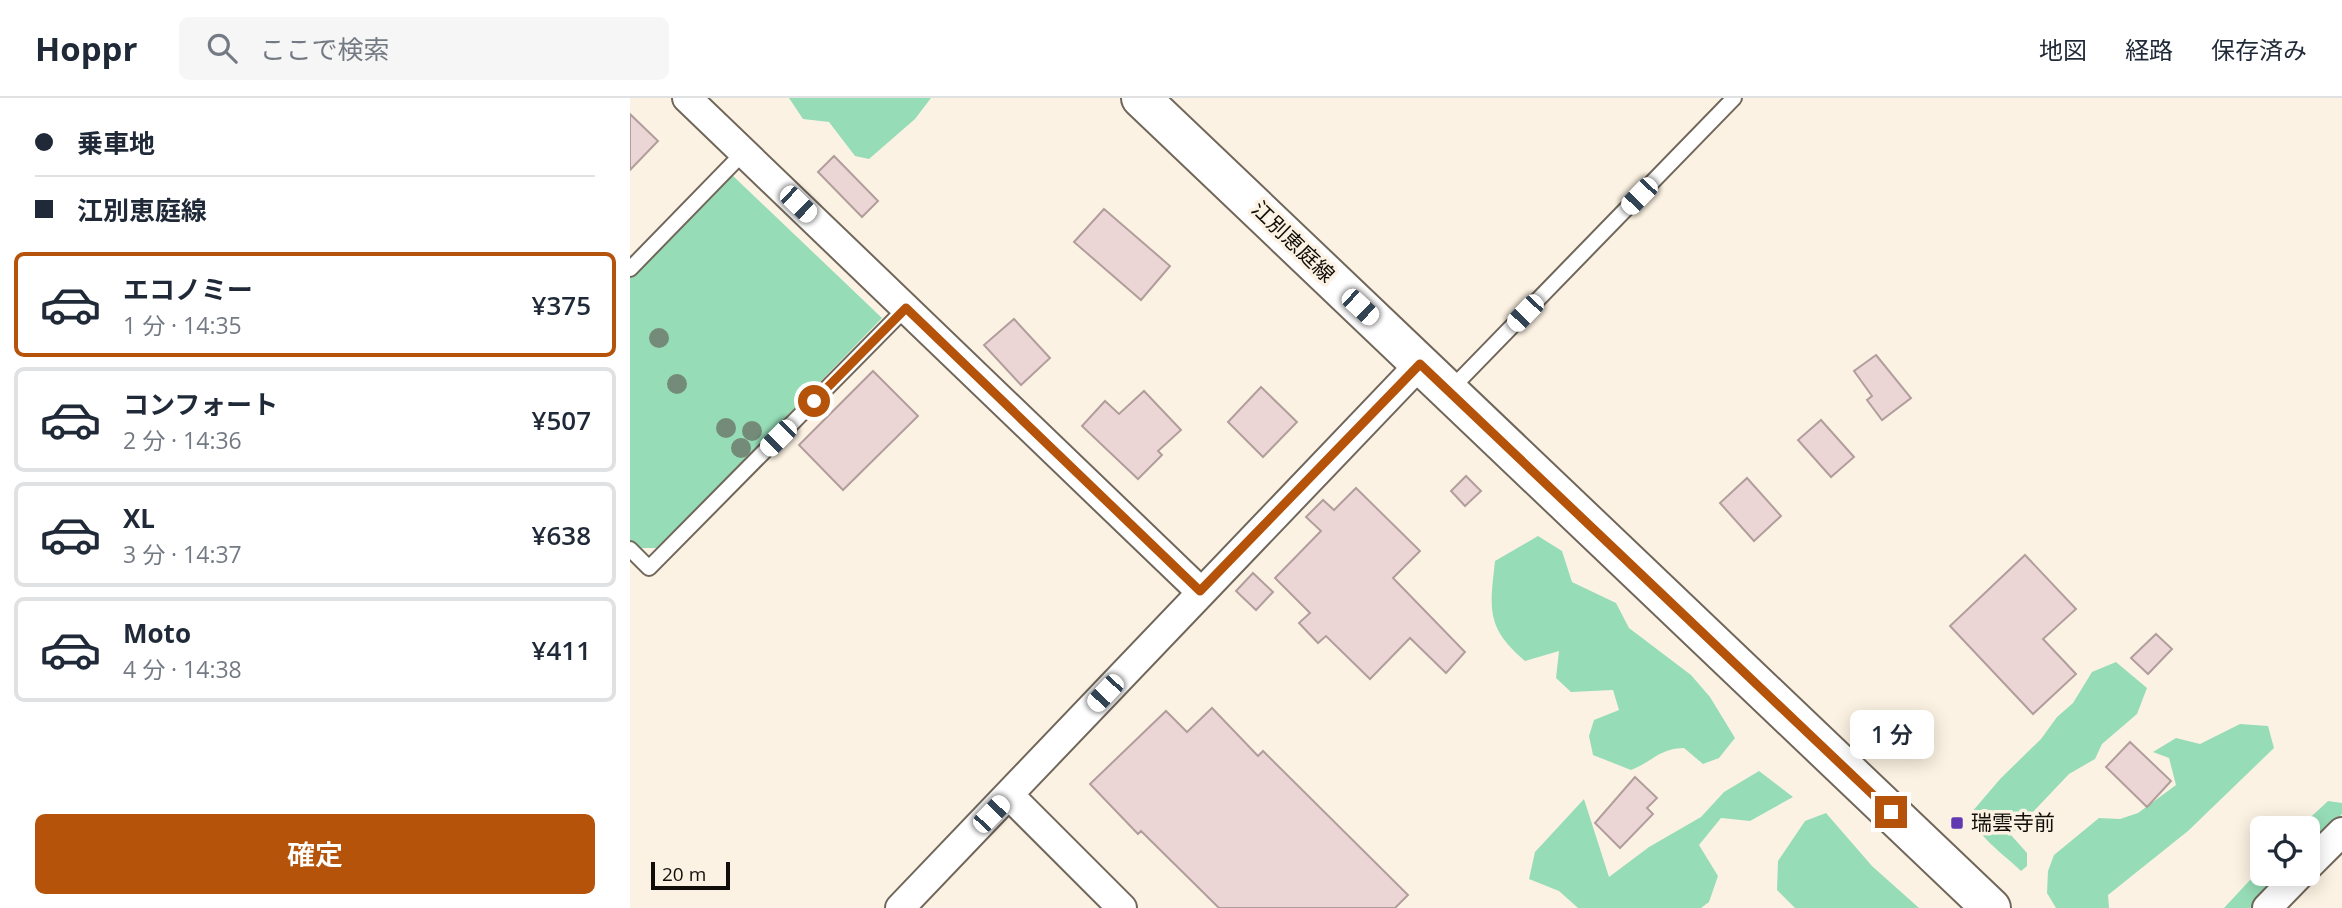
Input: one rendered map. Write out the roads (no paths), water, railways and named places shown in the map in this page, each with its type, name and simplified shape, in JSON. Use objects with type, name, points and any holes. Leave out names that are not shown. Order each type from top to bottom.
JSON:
[{"type":"main road","name":"江別恵庭線","points":[[1141,98],[1991,908]]},
{"type":"street","points":[[687,98],[1200,591]]},
{"type":"street","points":[[900,908],[1200,591],[1420,364]]},
{"type":"street","points":[[1009,795],[1122,908]]},
{"type":"street","points":[[2320,854],[2342,832]]},
{"type":"street","points":[[2267,908],[2288,886]]},
{"type":"lane","points":[[1449,391],[1734,98]]},
{"type":"lane","points":[[630,269],[744,152]]},
{"type":"lane","points":[[630,549],[649,568],[906,308]]},
{"type":"place","name":"瑞雲寺前","points":[[1957,823]]}]
